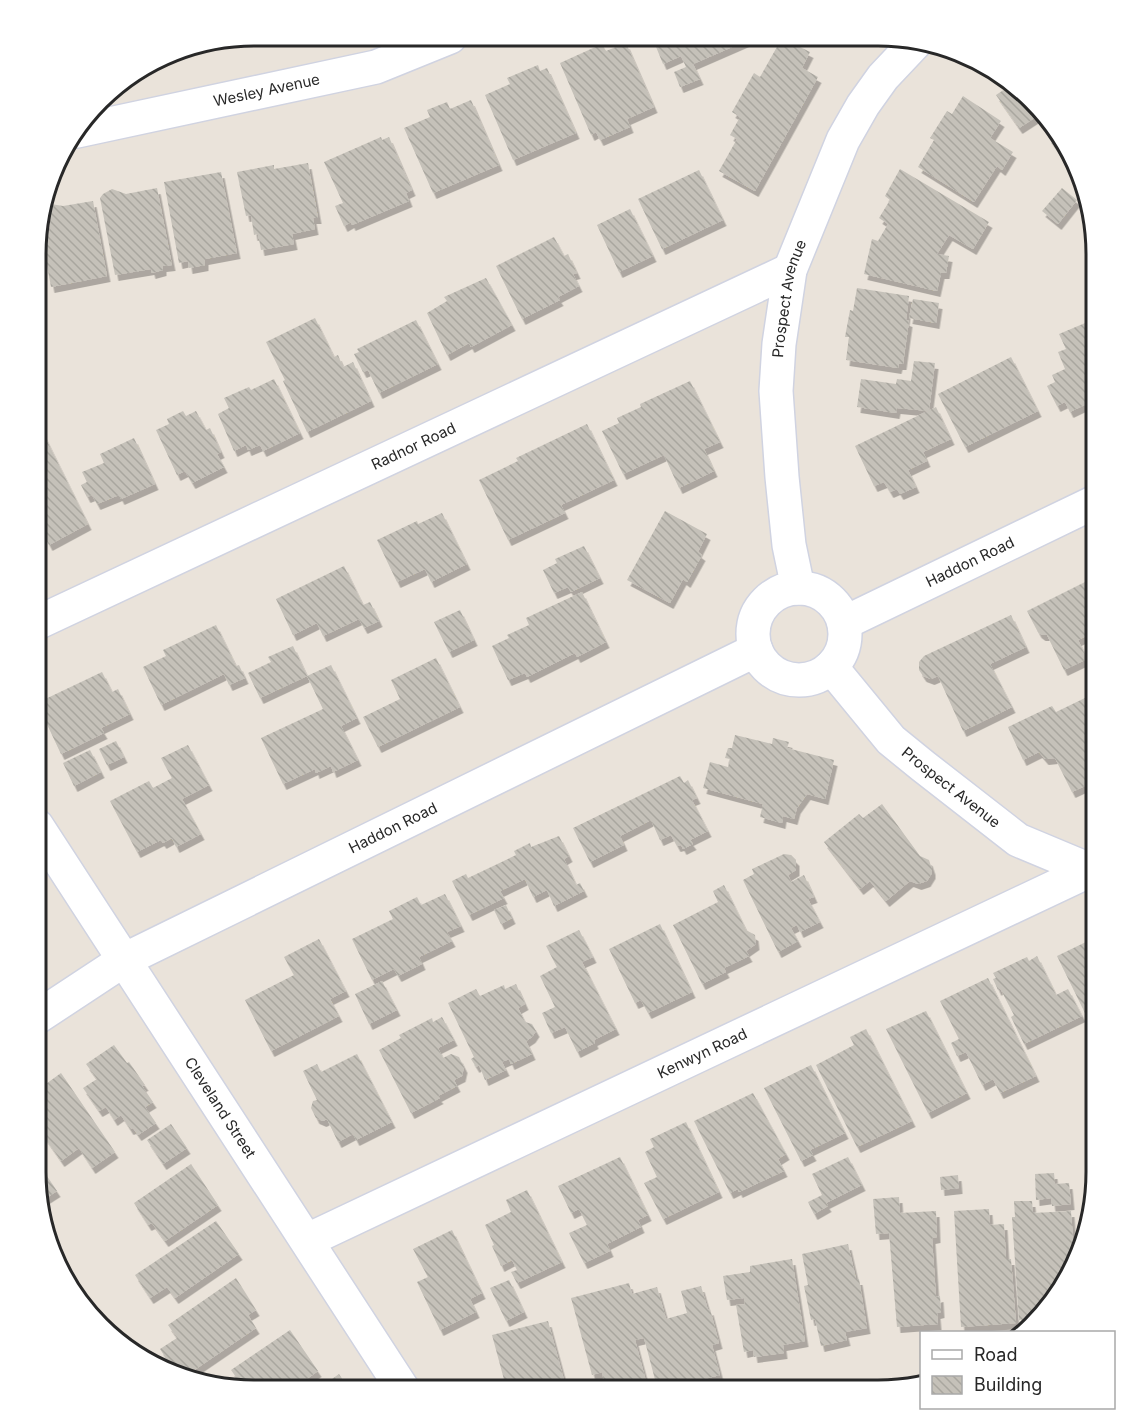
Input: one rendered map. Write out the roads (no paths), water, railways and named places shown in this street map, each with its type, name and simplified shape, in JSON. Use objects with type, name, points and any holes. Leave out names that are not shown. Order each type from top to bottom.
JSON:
[{"type":"street","name":"Wesley Avenue","points":[[89,129],[376,67],[428,46]]},
{"type":"street","name":"Prospect Avenue","points":[[798,588],[789,545],[776,391],[779,344],[790,270],[843,140],[863,105],[883,77],[910,49]]},
{"type":"street","name":"Radnor Road","points":[[46,619],[790,270]]},
{"type":"street","name":"Haddon Road","points":[[844,624],[1087,506]]},
{"type":"street","points":[[798,588],[813,591],[827,598],[837,609],[844,624],[843,647],[838,658],[820,675],[808,679],[789,678],[771,671],[762,662],[753,638],[758,614],[765,603],[774,595],[798,588]]},
{"type":"street","name":"Haddon Road","points":[[46,1011],[124,960],[756,650]]},
{"type":"street","name":"Prospect Avenue","points":[[831,667],[891,740],[923,766],[1018,840],[1086,867]]},
{"type":"street","name":"Cleveland Street","points":[[46,840],[398,1380]]},
{"type":"street","name":"Kenwyn Road","points":[[308,1240],[1086,874]]}]
